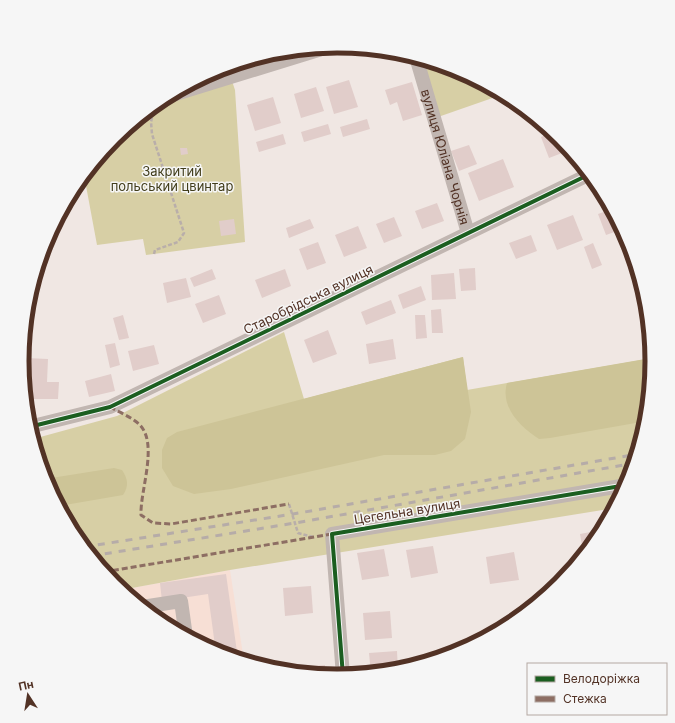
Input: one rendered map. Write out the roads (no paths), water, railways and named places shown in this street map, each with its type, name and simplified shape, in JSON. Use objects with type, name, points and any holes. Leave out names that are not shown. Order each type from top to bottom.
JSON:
[{"type":"street","points":[[195,88],[300,56]]},
{"type":"street","name":"вулиця Юліана Чорнія","points":[[418,64],[468,233]]},
{"type":"street","name":"Старобрідська вулиця","points":[[36,425],[110,407],[584,177]]},
{"type":"street","name":"Цегельна вулиця","points":[[343,670],[332,534],[620,486]]},
{"type":"street","points":[[150,606],[181,601],[185,630]]},
{"type":"railway","points":[[91,546],[293,514],[631,455]]},
{"type":"railway","points":[[98,555],[295,523],[629,464]]},
{"type":"park label","name":"Закритий польський цвинтар","points":[[172,178]]}]
